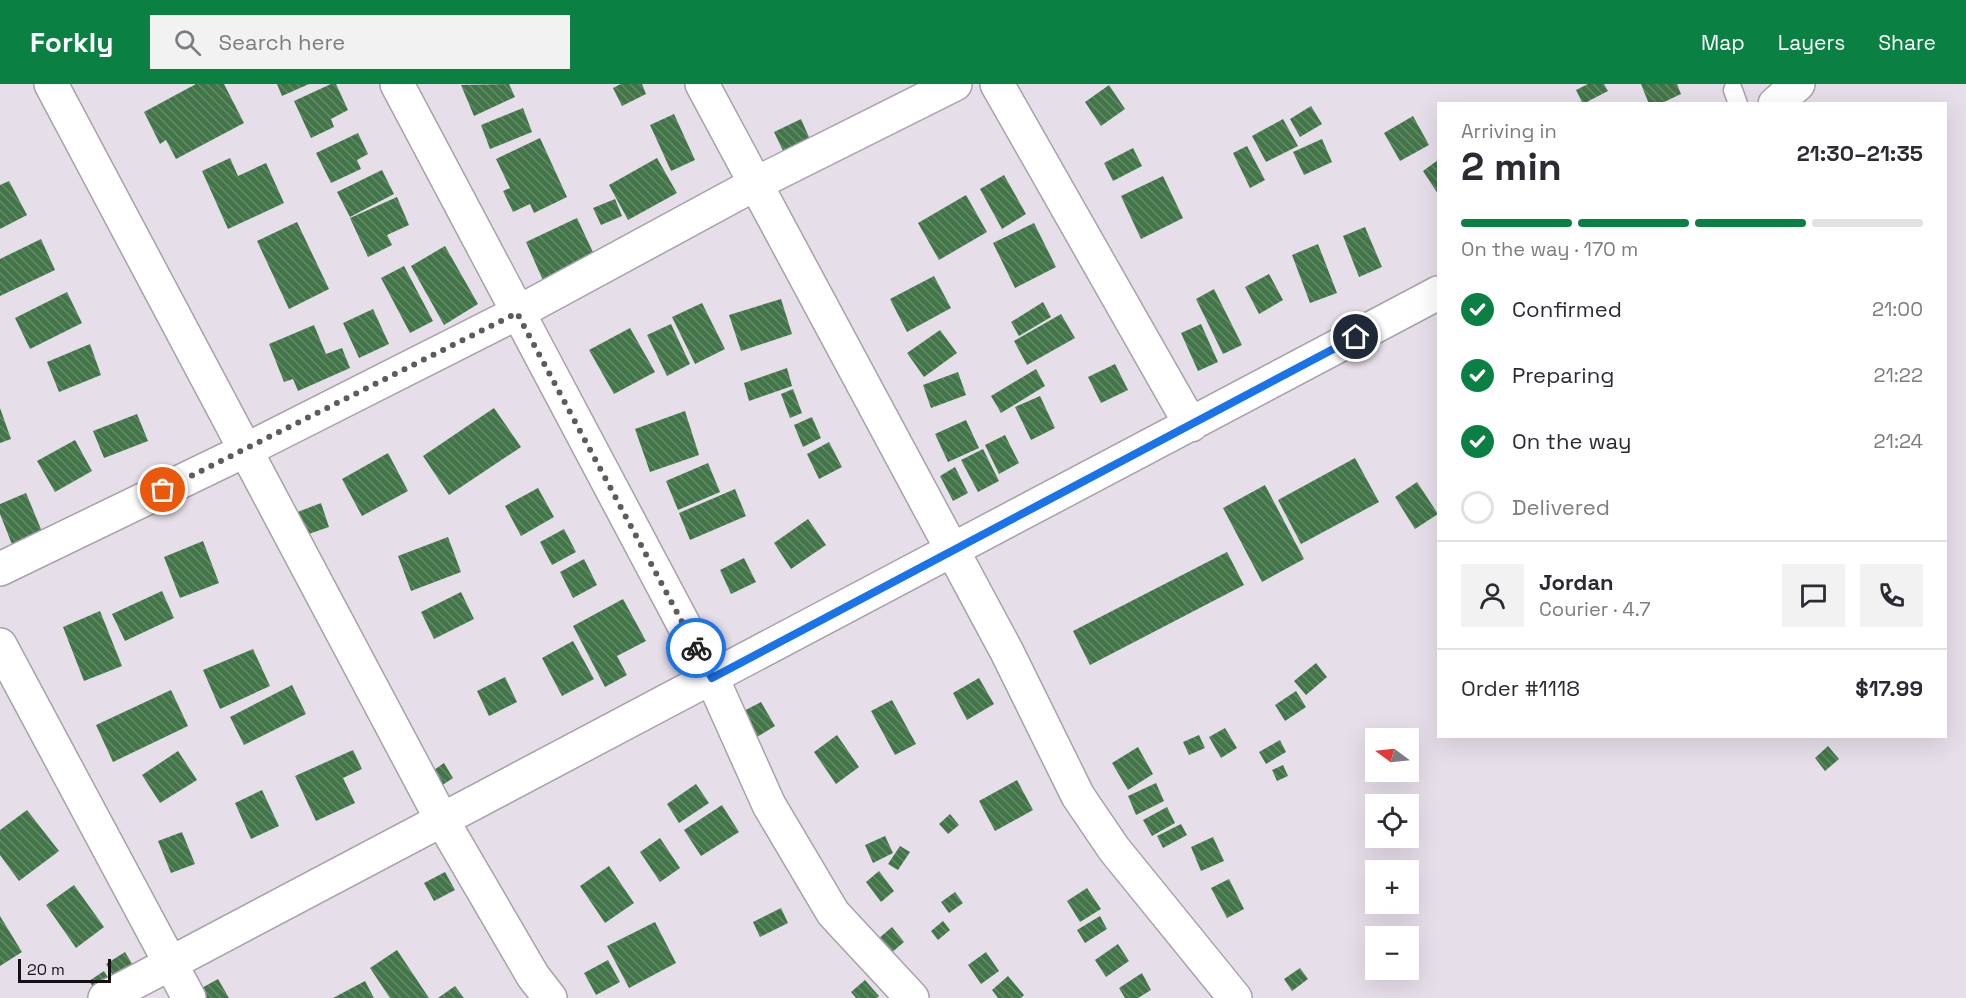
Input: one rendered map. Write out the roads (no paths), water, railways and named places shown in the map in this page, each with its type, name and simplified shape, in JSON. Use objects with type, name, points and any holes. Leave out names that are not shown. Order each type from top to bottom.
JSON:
[{"type":"street","points":[[51,84],[442,820],[533,976],[550,998]]},
{"type":"street","points":[[397,84],[712,678],[769,805],[833,913],[912,998]]},
{"type":"street","points":[[702,84],[1007,652],[1096,825],[1235,998]]},
{"type":"street","points":[[0,569],[244,451],[517,313],[755,184],[955,84]]},
{"type":"street","points":[[997,84],[1191,425]]},
{"type":"street","points":[[1777,102],[1798,84]]},
{"type":"street","points":[[105,998],[1437,294]]},
{"type":"street","points":[[0,645],[189,998]]}]
